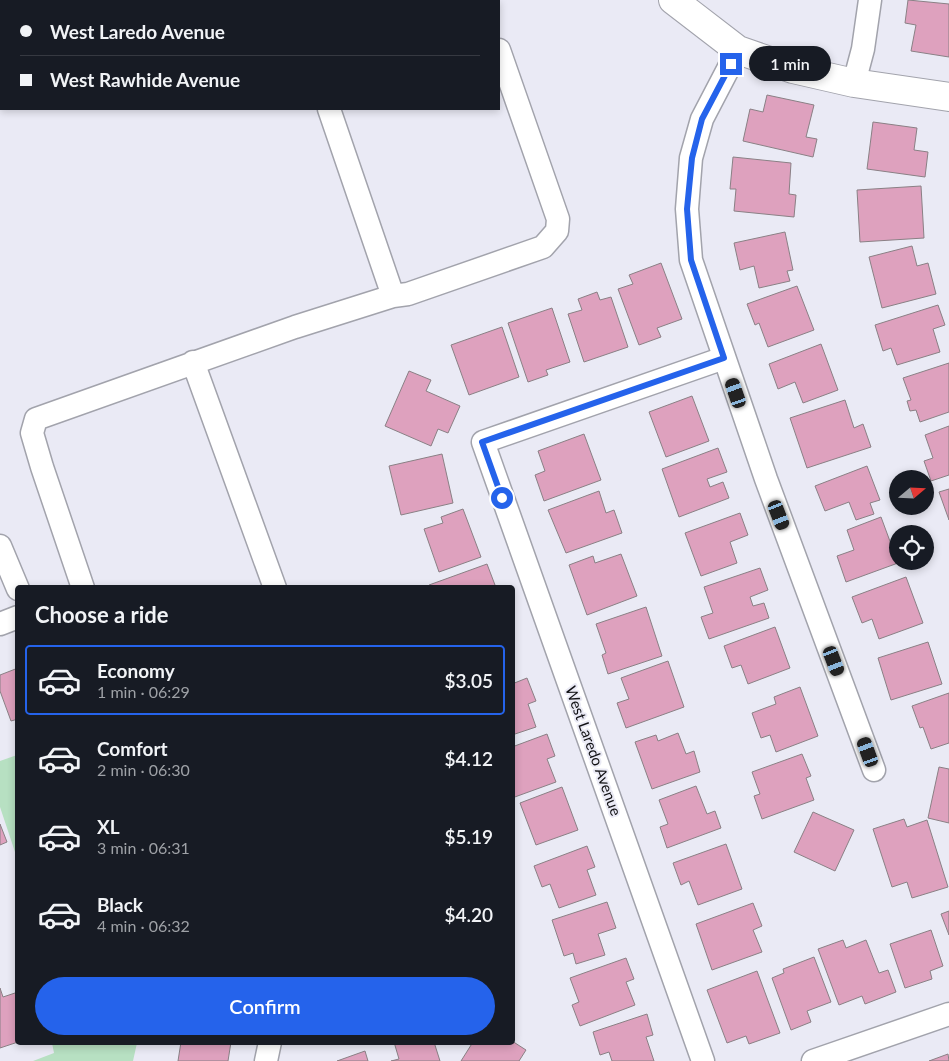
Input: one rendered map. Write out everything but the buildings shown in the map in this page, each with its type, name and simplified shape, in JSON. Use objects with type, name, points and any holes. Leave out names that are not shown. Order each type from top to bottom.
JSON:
[{"type":"street","points":[[673,0],[738,50],[793,69],[854,83],[949,97]]},
{"type":"street","points":[[854,83],[863,49],[870,0]]},
{"type":"street","points":[[738,50],[702,119],[692,158],[687,209],[691,260],[766,479],[874,770]]},
{"type":"street","points":[[82,585],[32,432],[36,419],[295,327],[393,296],[408,294],[543,247],[557,231],[558,219],[500,53]]},
{"type":"street","points":[[329,110],[393,296]]},
{"type":"street","name":"West Laredo Avenue","points":[[702,1061],[482,442],[724,358]]},
{"type":"street","points":[[193,362],[274,585]]},
{"type":"street","points":[[0,546],[16,585]]},
{"type":"street","points":[[0,624],[15,619]]},
{"type":"street","points":[[813,1061],[949,1014]]},
{"type":"street","points":[[266,1061],[269,1045]]},
{"type":"green space","points":[[15,756],[15,852],[0,807],[0,761]]},
{"type":"green space","points":[[53,1045],[137,1045],[133,1061],[33,1061],[54,1053]]},
{"type":"route","points":[[502,498],[482,442],[724,358],[691,260],[687,209],[692,158],[702,119],[731,64]]}]
